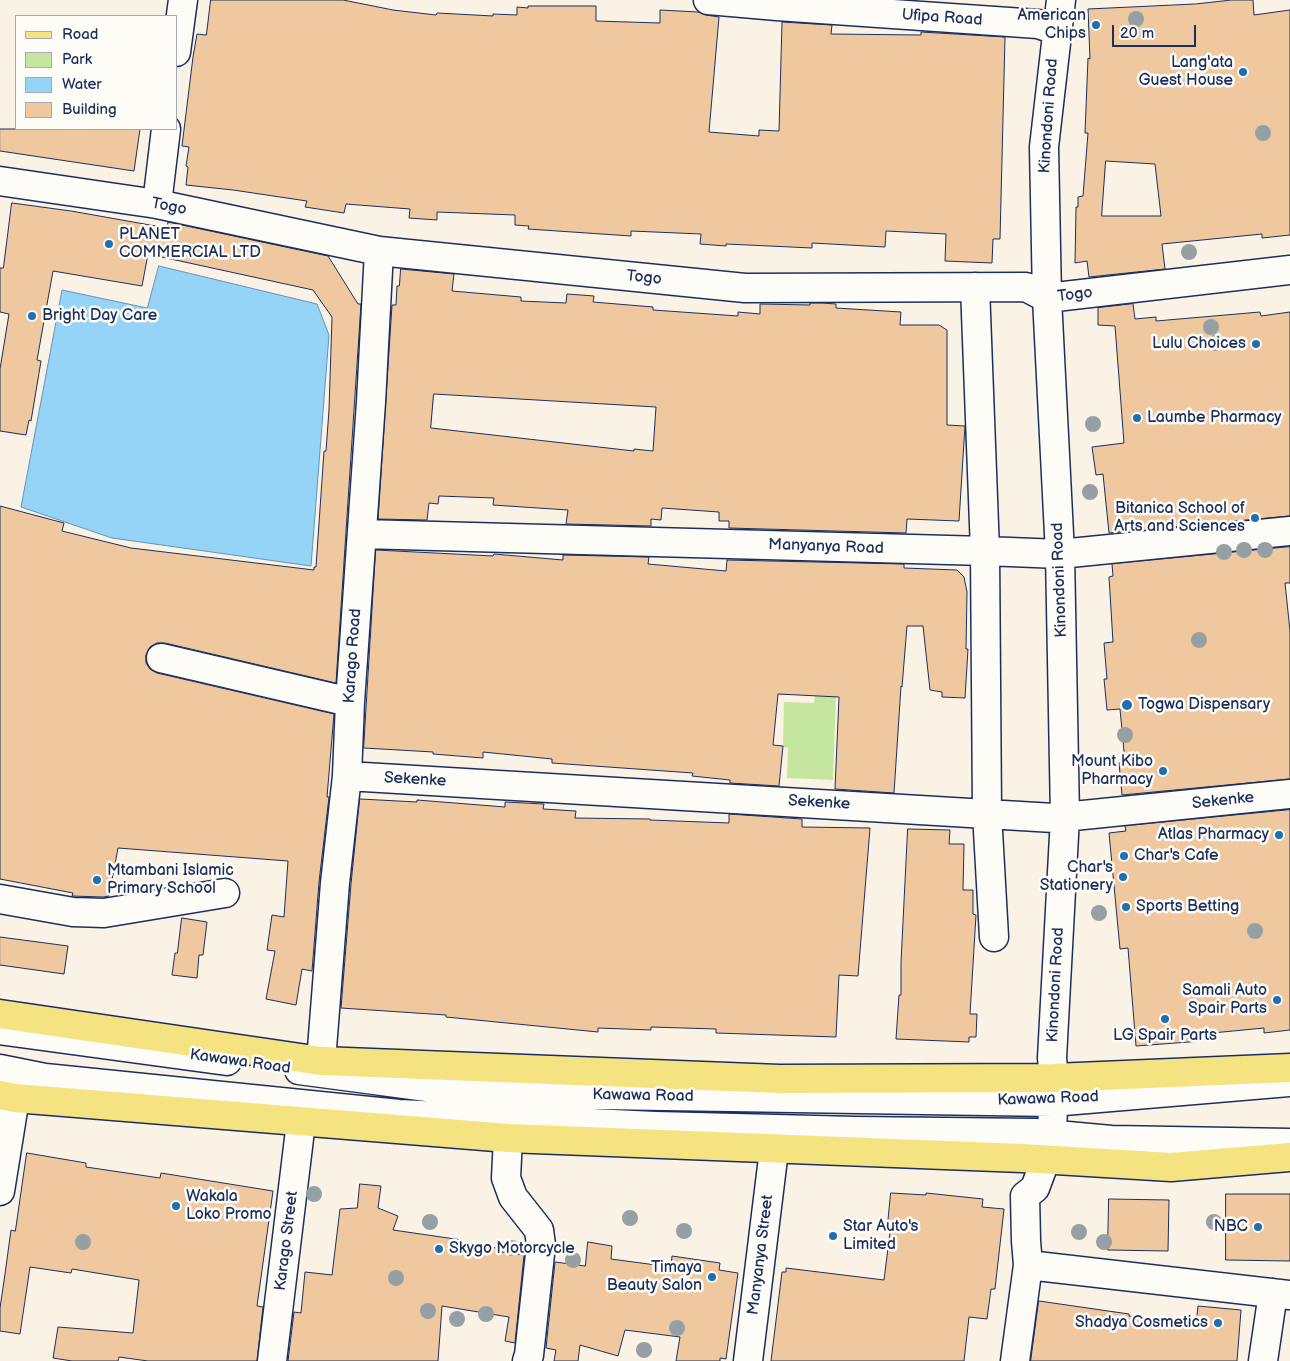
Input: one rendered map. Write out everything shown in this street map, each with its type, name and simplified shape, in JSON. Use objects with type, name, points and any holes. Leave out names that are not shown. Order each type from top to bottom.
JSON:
[{"type":"main road","name":"Kawawa Road","points":[[0,1014],[321,1061],[1053,1090],[1290,1068]]},
{"type":"main road","name":"Kawawa Road","points":[[7,1097],[508,1138],[1014,1158],[1049,1148],[1171,1166],[1290,1157]]},
{"type":"street","points":[[178,37],[183,0]]},
{"type":"street","name":"Ufipa Road","points":[[708,0],[1038,24],[1056,30]]},
{"type":"street","name":"Kinondoni Road","points":[[1028,1265],[1025,1196],[1035,1188],[1049,1148],[1065,817],[1060,554],[1047,298],[1044,147],[1056,30],[1061,0]]},
{"type":"street","points":[[156,204],[166,130]]},
{"type":"street","name":"Togo","points":[[0,182],[156,204],[379,251],[745,288],[1026,287],[1047,298],[1290,270]]},
{"type":"street","name":"Karago Road","points":[[321,1061],[347,776],[350,702],[371,402],[379,251]]},
{"type":"street","points":[[975,287],[985,551],[988,813],[994,937]]},
{"type":"street","name":"Manyanya Road","points":[[362,534],[1060,554],[1290,531]]},
{"type":"street","points":[[161,658],[350,702]]},
{"type":"street","name":"Sekenke","points":[[347,776],[1054,818],[1290,794]]},
{"type":"street","points":[[0,899],[73,912],[104,913],[224,893]]},
{"type":"street","name":"Kawawa Road","points":[[0,1030],[472,1094],[1053,1090],[1290,1082]]},
{"type":"street","name":"Kawawa Road","points":[[0,1069],[46,1078],[399,1114],[655,1126],[855,1132],[1035,1133],[1049,1148],[1110,1140],[1290,1143]]},
{"type":"street","points":[[0,1191],[7,1097]]},
{"type":"street","name":"Karago Street","points":[[272,1361],[301,1122]]},
{"type":"street","points":[[508,1138],[506,1178],[513,1197],[540,1230],[541,1246],[527,1361]]},
{"type":"street","name":"Manyanya Street","points":[[748,1361],[774,1150]]},
{"type":"street","points":[[1015,1361],[1028,1265],[1281,1294],[1263,1361]]},
{"type":"green space","points":[[815,693],[836,695],[833,780],[787,778],[788,748],[783,747],[784,702],[814,703]]},
{"type":"water","points":[[159,266],[317,304],[329,335],[311,566],[112,538],[21,507],[62,290],[147,308]]},
{"type":"building","points":[[211,0],[343,0],[393,10],[436,15],[437,13],[493,16],[493,14],[517,15],[517,7],[596,6],[596,21],[660,23],[660,10],[698,12],[719,17],[709,132],[759,136],[759,130],[779,131],[782,22],[832,25],[831,34],[921,35],[921,32],[1005,37],[1000,239],[993,239],[992,263],[945,261],[946,234],[886,231],[885,247],[812,243],[812,248],[726,244],[726,246],[700,244],[701,234],[631,231],[631,236],[528,229],[529,226],[515,225],[515,215],[437,212],[437,220],[409,218],[410,209],[346,204],[344,213],[305,207],[307,201],[186,185],[189,147],[182,146],[193,57],[197,34],[206,35]]},
{"type":"building","points":[[1253,0],[1254,15],[1290,10],[1290,235],[1262,238],[1262,234],[1162,244],[1165,269],[1089,277],[1087,261],[1075,263],[1076,207],[1078,207],[1078,197],[1083,196],[1088,133],[1085,133],[1088,58],[1090,59],[1088,9]],"holes":[[[1106,161],[1155,164],[1161,216],[1102,216]]]},
{"type":"building","points":[[0,129],[140,130],[134,171],[0,151]]},
{"type":"building","points":[[12,203],[167,228],[168,222],[328,256],[358,304],[361,304],[336,683],[165,643],[157,643],[150,647],[146,655],[146,663],[150,669],[157,673],[334,714],[327,797],[329,797],[319,882],[312,971],[302,969],[296,1005],[266,999],[275,951],[267,950],[272,915],[284,917],[288,861],[118,848],[109,896],[103,897],[72,896],[73,893],[0,879],[0,506],[64,523],[62,531],[131,548],[314,570],[314,567],[316,567],[324,451],[326,451],[329,410],[332,317],[313,290],[148,254],[142,286],[53,271],[37,360],[41,361],[31,421],[29,420],[26,435],[0,431],[0,369],[9,314],[0,312],[0,268],[3,268]]},
{"type":"building","points":[[401,269],[454,274],[452,291],[521,297],[521,301],[566,303],[567,294],[594,296],[593,302],[653,307],[653,310],[738,316],[738,312],[760,314],[760,304],[810,305],[810,303],[822,303],[836,304],[836,308],[901,312],[900,325],[939,325],[947,330],[947,425],[965,426],[959,521],[907,519],[906,533],[729,528],[729,521],[719,521],[719,512],[662,508],[661,520],[651,519],[651,526],[566,524],[568,510],[493,505],[494,498],[439,496],[438,504],[429,503],[427,520],[378,519],[392,305],[396,305],[397,286],[399,286]],"holes":[[[434,394],[656,407],[653,451],[634,449],[634,451],[431,428]]]},
{"type":"building","points":[[1133,304],[1135,319],[1156,317],[1156,321],[1260,312],[1261,316],[1290,312],[1290,516],[1109,533],[1103,474],[1096,475],[1092,447],[1124,443],[1115,326],[1098,325],[1098,308]]},
{"type":"building","points":[[1290,547],[1290,583],[1285,583],[1290,631],[1290,779],[1122,795],[1119,763],[1125,762],[1120,709],[1107,710],[1104,679],[1107,679],[1104,643],[1113,642],[1109,577],[1113,576],[1112,564]]},
{"type":"building","points":[[376,550],[493,556],[494,554],[563,560],[563,555],[649,557],[648,564],[726,571],[727,560],[904,564],[904,568],[957,570],[964,577],[967,592],[966,649],[968,649],[965,698],[942,697],[942,692],[930,690],[923,626],[907,626],[894,793],[835,789],[839,697],[778,694],[773,745],[783,746],[779,786],[730,783],[730,780],[692,776],[693,773],[552,763],[552,759],[483,752],[483,758],[433,754],[433,752],[364,748]]},
{"type":"building","points":[[360,799],[417,802],[417,800],[505,807],[505,802],[544,804],[543,809],[576,811],[575,818],[729,823],[729,814],[802,819],[802,827],[870,828],[858,976],[839,975],[836,1037],[716,1033],[716,1029],[651,1027],[651,1030],[598,1028],[598,1032],[446,1017],[446,1015],[341,1008]]},
{"type":"building","points":[[1290,810],[1290,1030],[1264,1033],[1264,1028],[1202,1034],[1202,1041],[1136,1046],[1128,948],[1120,949],[1109,833],[1126,831],[1125,826]]},
{"type":"building","points":[[908,829],[950,830],[949,844],[964,844],[963,890],[973,890],[973,914],[976,915],[970,1014],[977,1014],[976,1037],[969,1037],[969,1042],[896,1039],[899,995],[901,995]]},
{"type":"building","points":[[182,918],[207,922],[203,955],[199,955],[197,978],[172,975]]},
{"type":"building","points":[[0,937],[68,946],[64,974],[0,965]]},
{"type":"building","points":[[27,1153],[86,1163],[86,1167],[160,1178],[161,1173],[273,1191],[257,1306],[263,1307],[257,1361],[148,1361],[119,1357],[118,1361],[72,1361],[53,1358],[58,1327],[133,1333],[139,1280],[72,1269],[71,1273],[30,1267],[20,1334],[0,1331],[0,1308],[11,1230],[15,1231]]},
{"type":"building","points":[[360,1184],[381,1186],[378,1208],[398,1216],[393,1230],[462,1240],[462,1243],[503,1249],[502,1252],[524,1255],[515,1343],[505,1341],[509,1317],[442,1306],[438,1361],[288,1361],[294,1312],[301,1313],[305,1272],[332,1275],[340,1209],[357,1208]]},
{"type":"building","points":[[891,1193],[926,1195],[926,1193],[983,1199],[982,1207],[1004,1209],[995,1289],[991,1289],[987,1319],[969,1317],[964,1361],[771,1361],[782,1272],[786,1272],[786,1268],[884,1280],[891,1224],[888,1224]]},
{"type":"building","name":"NBC","points":[[1226,1194],[1290,1194],[1290,1261],[1226,1260]]},
{"type":"building","points":[[1109,1199],[1169,1200],[1168,1251],[1108,1250]]},
{"type":"building","points":[[588,1242],[612,1246],[611,1259],[671,1267],[672,1256],[720,1263],[719,1270],[738,1273],[726,1359],[720,1358],[720,1361],[676,1361],[680,1337],[625,1330],[618,1356],[580,1345],[578,1361],[554,1361],[556,1350],[546,1348],[555,1262],[585,1266]]},
{"type":"building","points":[[1039,1301],[1129,1314],[1129,1316],[1196,1324],[1198,1306],[1241,1310],[1237,1361],[1031,1361]]},
{"type":"place","name":"American Chips","points":[[1096,25]]},
{"type":"place","name":"Lang'ata Guest House","points":[[1243,72]]},
{"type":"place","name":"PLANET COMMERCIAL LTD","points":[[109,244]]},
{"type":"place","name":"Bright Day Care","points":[[32,316]]},
{"type":"place","name":"Lulu Choices","points":[[1256,344]]},
{"type":"place","name":"Laumbe Pharmacy","points":[[1137,418]]},
{"type":"place","name":"Bitanica School of Arts and Sciences","points":[[1255,518]]},
{"type":"place","name":"Togwa Dispensary","points":[[1127,705]]},
{"type":"place","name":"Mount Kibo Pharmacy","points":[[1163,771]]},
{"type":"place","name":"Atlas Pharmacy","points":[[1279,835]]},
{"type":"place","name":"Char's Cafe","points":[[1124,856]]},
{"type":"place","name":"Char's Stationery","points":[[1123,877]]},
{"type":"place","name":"Mtambani Islamic Primary School","points":[[97,880]]},
{"type":"place","name":"Sports Betting","points":[[1126,907]]},
{"type":"place","name":"Samali Auto Spair Parts","points":[[1277,1000]]},
{"type":"place","name":"LG Spair Parts","points":[[1165,1019]]},
{"type":"place","name":"Wakala Loko Promo","points":[[176,1206]]},
{"type":"place","name":"NBC","points":[[1258,1227]]},
{"type":"place","name":"Star Auto's Limited","points":[[833,1236]]},
{"type":"place","name":"Skygo Motorcycle","points":[[439,1249]]},
{"type":"place","name":"Timaya Beauty Salon","points":[[712,1277]]},
{"type":"place","name":"Shadya Cosmetics","points":[[1218,1323]]}]
